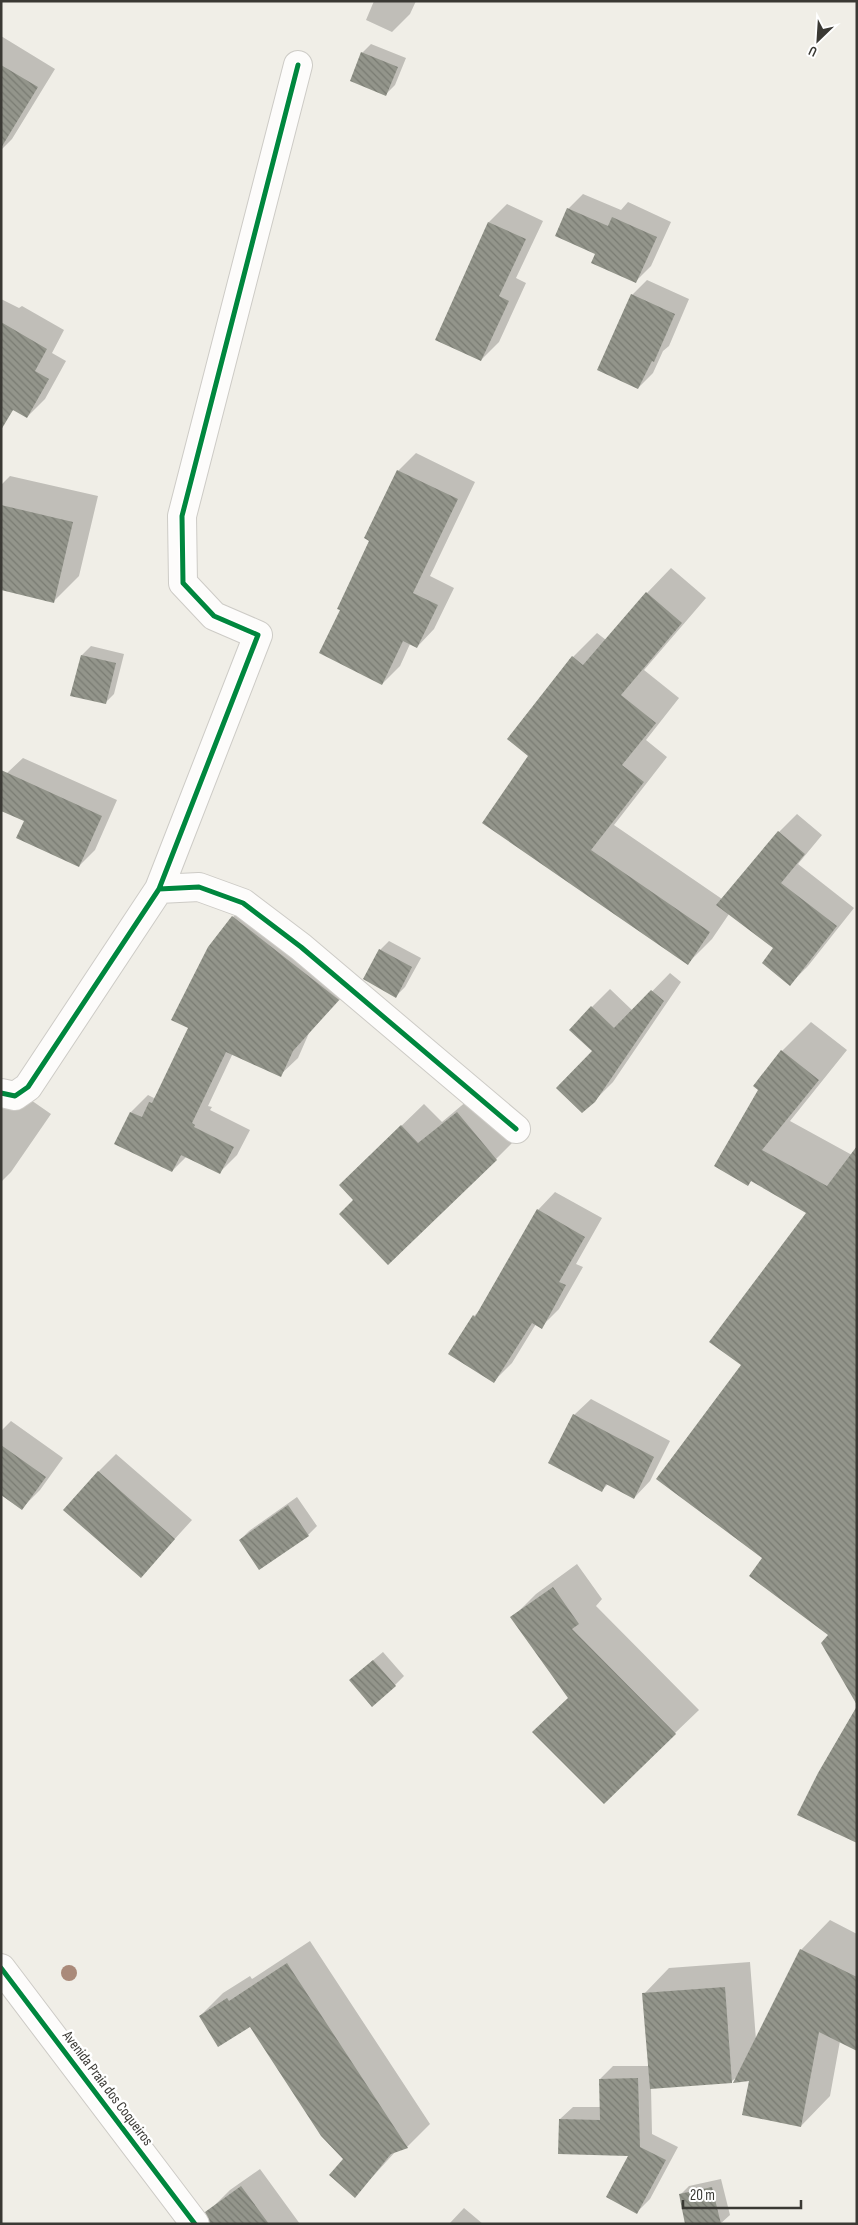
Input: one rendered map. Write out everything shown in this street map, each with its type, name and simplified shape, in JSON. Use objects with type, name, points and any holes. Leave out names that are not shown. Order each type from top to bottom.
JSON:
[{"type":"street","points":[[1,1093],[15,1096],[28,1087],[159,890],[258,635],[214,616],[183,583],[182,516],[298,65]]},
{"type":"street","points":[[159,890],[199,887],[243,903],[301,946],[516,1129]]},
{"type":"street","name":"Avenida Praia dos Coqueiros","points":[[1,1968],[195,2224]]},
{"type":"building","points":[[361,52],[398,67],[386,96],[350,81]]},
{"type":"building","points":[[1,65],[38,87],[1,148]]},
{"type":"building","points":[[567,208],[608,226],[612,217],[657,237],[636,283],[591,263],[595,254],[555,236]]},
{"type":"building","points":[[488,222],[526,239],[499,296],[509,301],[481,361],[435,340]]},
{"type":"building","points":[[631,294],[675,314],[654,362],[652,361],[638,389],[597,370]]},
{"type":"building","points":[[1,322],[47,349],[35,371],[49,379],[27,418],[13,410],[1,430]]},
{"type":"building","points":[[397,470],[458,499],[413,593],[438,605],[417,648],[403,641],[382,685],[319,653],[340,610],[337,609],[369,541],[364,538]]},
{"type":"building","points":[[1,505],[73,522],[54,603],[1,590]]},
{"type":"building","points":[[646,592],[682,623],[621,695],[656,723],[622,765],[644,782],[591,850],[710,932],[688,965],[482,823],[528,756],[507,739],[572,656],[583,665]]},
{"type":"building","points":[[81,655],[116,663],[106,704],[70,696]]},
{"type":"building","points":[[1,770],[102,816],[79,867],[16,838],[24,821],[1,811]]},
{"type":"building","points":[[778,831],[805,854],[781,883],[837,926],[790,986],[762,963],[773,948],[716,905]]},
{"type":"building","points":[[232,916],[339,1000],[293,1051],[281,1077],[226,1052],[192,1123],[195,1125],[194,1127],[234,1147],[220,1174],[181,1155],[172,1172],[114,1144],[130,1112],[142,1117],[149,1102],[152,1103],[188,1028],[171,1020],[208,947]]},
{"type":"building","points":[[379,949],[412,967],[396,998],[363,979]]},
{"type":"building","points":[[651,990],[664,1001],[595,1102],[582,1113],[556,1088],[592,1051],[569,1030],[591,1006],[614,1028]]},
{"type":"building","points":[[781,1050],[819,1080],[762,1150],[827,1186],[857,1146],[857,1705],[821,1643],[828,1635],[749,1576],[762,1558],[656,1479],[741,1365],[709,1342],[806,1213],[751,1181],[748,1186],[714,1166],[758,1090],[753,1086]]},
{"type":"building","points":[[457,1112],[497,1160],[388,1265],[339,1214],[353,1200],[339,1185],[401,1125],[418,1143]]},
{"type":"building","points":[[537,1209],[585,1237],[559,1282],[566,1285],[542,1329],[532,1323],[494,1383],[448,1354],[473,1315],[475,1317]]},
{"type":"building","points":[[573,1414],[654,1457],[634,1499],[606,1484],[602,1492],[548,1463]]},
{"type":"building","points":[[1,1445],[46,1477],[22,1510],[1,1495]]},
{"type":"building","points":[[98,1471],[175,1539],[141,1578],[63,1510]]},
{"type":"building","points":[[288,1505],[309,1536],[259,1570],[239,1540]]},
{"type":"building","points":[[553,1587],[579,1624],[572,1629],[676,1734],[604,1804],[532,1732],[568,1698],[510,1617]]},
{"type":"building","points":[[373,1660],[396,1686],[372,1707],[349,1680]]},
{"type":"building","points":[[857,1706],[857,1843],[797,1815],[818,1773]]},
{"type":"building","points":[[800,1949],[857,1977],[857,2051],[819,2032],[801,2127],[742,2115],[749,2081],[733,2083]]},
{"type":"building","points":[[287,1963],[408,2148],[391,2154],[355,2198],[329,2175],[343,2159],[321,2136],[250,2027],[218,2047],[199,2016],[227,1998],[229,2001]]},
{"type":"building","points":[[725,1987],[732,2083],[650,2089],[642,1993]]},
{"type":"building","points":[[638,2078],[640,2147],[666,2160],[637,2214],[606,2197],[628,2156],[558,2154],[559,2119],[600,2120],[599,2079]]},
{"type":"building","points":[[241,2186],[269,2224],[210,2224],[205,2212]]},
{"type":"building","points":[[712,2187],[721,2224],[685,2224],[679,2194]]},
{"type":"cycle path","points":[[1,1093],[15,1096],[28,1087],[159,889],[258,635],[214,616],[183,583],[182,516],[298,65]]},
{"type":"cycle path","points":[[159,889],[199,887],[243,903],[301,947],[516,1129]]},
{"type":"cycle path","points":[[1,1968],[195,2224]]}]
